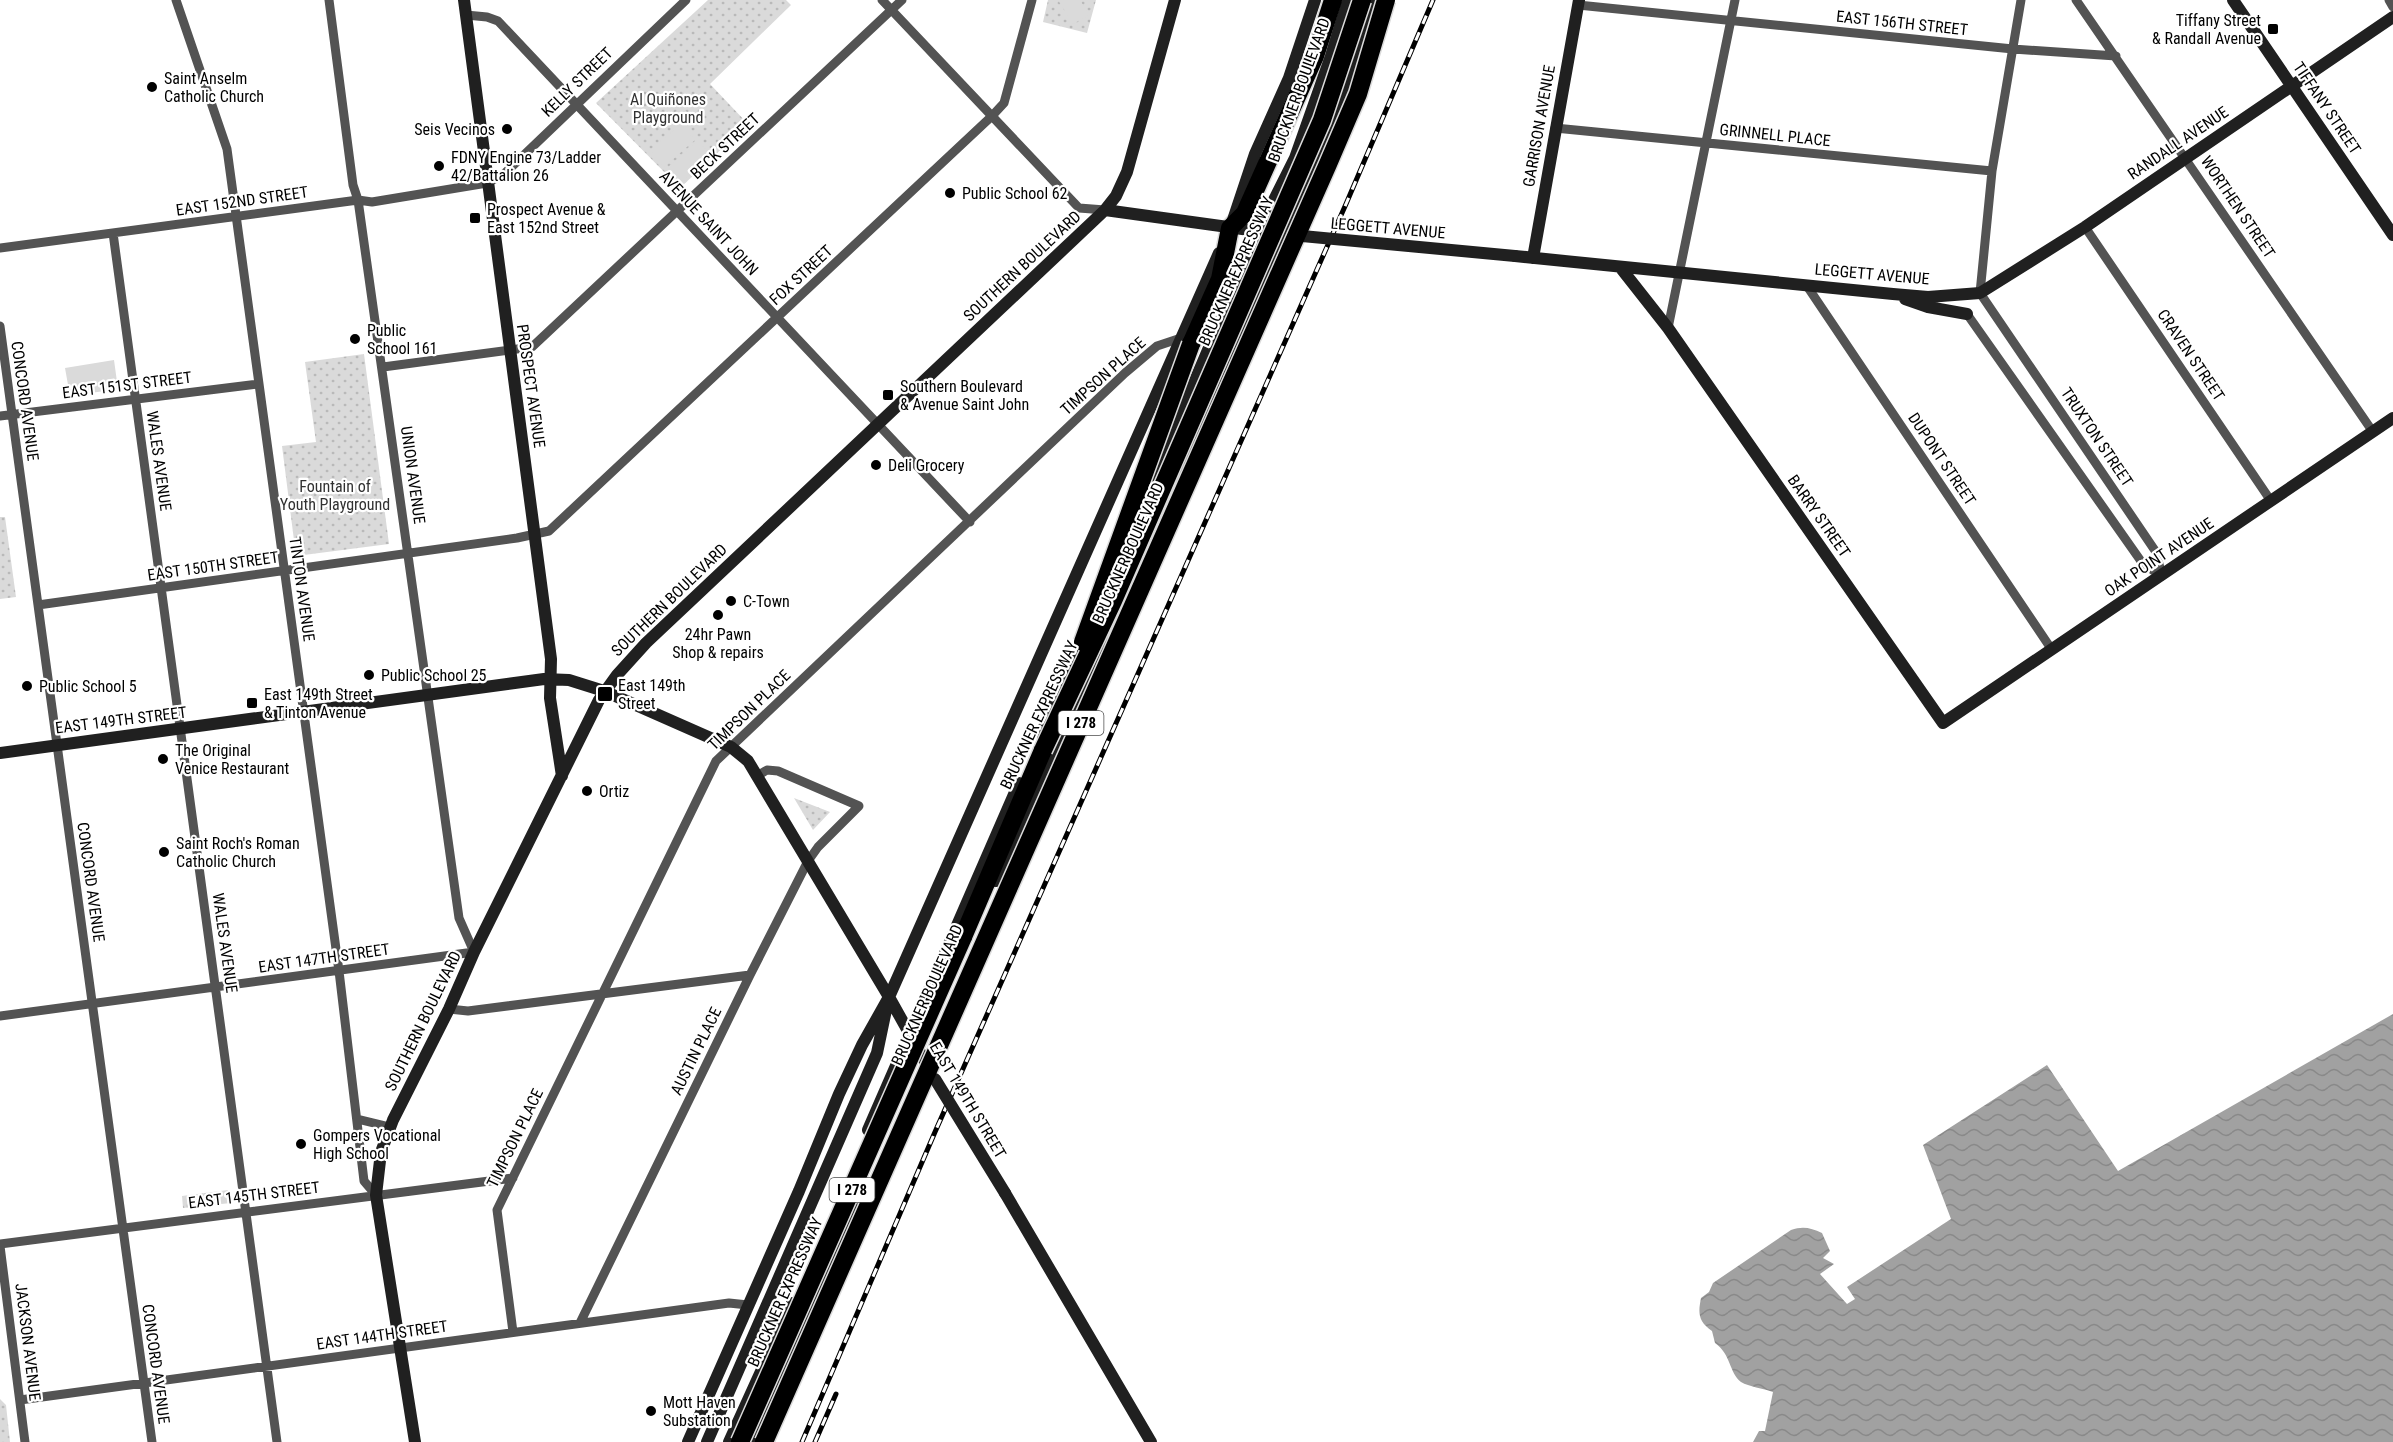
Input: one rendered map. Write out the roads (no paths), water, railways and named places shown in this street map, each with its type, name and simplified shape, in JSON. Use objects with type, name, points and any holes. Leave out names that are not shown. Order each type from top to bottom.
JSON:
[{"type":"highway","points":[[1043,750],[1187,340],[1220,279],[1230,228],[1245,213],[1315,56],[1333,0]]},
{"type":"highway","name":"BRUCKNER EXPRESSWAY","points":[[738,1435],[1043,750],[1118,590],[1318,130],[1362,0]]},
{"type":"highway","name":"I 278","points":[[764,1442],[1328,164],[1358,94],[1386,0]]},
{"type":"main road","name":"PROSPECT AVENUE","points":[[464,0],[551,659],[550,698],[562,776]]},
{"type":"main road","name":"SOUTHERN BOULEVARD","points":[[415,1442],[402,1347],[376,1195],[381,1152],[390,1127],[449,1009],[474,952],[604,691],[646,643],[1105,210],[1116,196],[1127,172],[1175,0]]},
{"type":"main road","name":"BRUCKNER BOULEVARD","points":[[1230,228],[1255,154],[1288,78],[1315,0]]},
{"type":"main road","name":"BRUCKNER BOULEVARD","points":[[729,1442],[738,1435],[910,1034],[1160,464],[1258,232],[1295,158],[1348,0]]},
{"type":"main road","name":"BRUCKNER BOULEVARD","points":[[752,1442],[920,1052],[1136,578],[1285,234],[1344,96],[1374,0]]},
{"type":"main road","name":"TIFFANY STREET","points":[[2234,0],[2393,235]]},
{"type":"main road","name":"GARRISON AVENUE","points":[[1533,258],[1578,2]]},
{"type":"main road","name":"RANDALL AVENUE","points":[[1980,293],[2085,226],[2393,17]]},
{"type":"main road","name":"LEGGETT AVENUE","points":[[1105,210],[1258,232],[1678,274],[1928,297],[1980,293]]},
{"type":"main road","name":"BARRY STREET","points":[[1620,267],[1668,328],[1943,723]]},
{"type":"main road","points":[[1893,294],[1928,307],[1967,314]]},
{"type":"main road","name":"BRUCKNER BOULEVARD","points":[[688,1442],[800,1191],[844,1084],[862,1045],[889,997],[1114,488],[1187,340]]},
{"type":"main road","name":"OAK POINT AVENUE","points":[[1943,723],[2393,418]]},
{"type":"main road","name":"EAST 149TH STREET","points":[[0,753],[551,678],[568,680],[604,691],[742,754],[889,997],[934,1078],[1005,1193],[1151,1442]]},
{"type":"main road","name":"BRUCKNER BOULEVARD","points":[[707,1442],[877,1053],[889,997]]},
{"type":"main road","points":[[738,1435],[784,1367]]},
{"type":"street","name":"TINTON AVENUE","points":[[176,0],[227,149],[339,971],[364,1181],[376,1195]]},
{"type":"street","name":"UNION AVENUE","points":[[328,0],[353,185],[358,200],[383,368],[459,918],[474,952]]},
{"type":"street","name":"KELLY STREET","points":[[487,183],[504,174],[686,0]]},
{"type":"street","name":"LEGGETT AVENUE","points":[[882,0],[1079,208],[1105,210]]},
{"type":"street","name":"BECK STREET","points":[[510,350],[532,346],[902,0]]},
{"type":"street","name":"FOX STREET","points":[[535,536],[554,527],[992,116],[1004,103],[1032,0]]},
{"type":"street","points":[[1668,328],[1735,0]]},
{"type":"street","points":[[1980,293],[1992,171],[2021,0]]},
{"type":"street","name":"WORTHEN STREET","points":[[2076,0],[2373,432]]},
{"type":"street","points":[[2388,0],[2393,7]]},
{"type":"street","name":"EAST 156TH STREET","points":[[1578,2],[1731,21],[2013,49],[2116,56]]},
{"type":"street","name":"AVENUE SAINT JOHN","points":[[466,15],[487,17],[498,21],[970,522]]},
{"type":"street","name":"GRINNELL PLACE","points":[[1555,128],[1992,171]]},
{"type":"street","name":"EAST 152ND STREET","points":[[0,248],[358,200],[372,202],[487,183]]},
{"type":"street","name":"CRAVEN STREET","points":[[2085,226],[2271,501]]},
{"type":"street","name":"WALES AVENUE","points":[[113,233],[278,1442]]},
{"type":"street","name":"DUPONT STREET","points":[[1807,286],[2052,650]]},
{"type":"street","name":"TRUXTON STREET","points":[[1980,293],[2156,552],[2162,576]]},
{"type":"street","points":[[1967,314],[2143,564],[2162,576]]},
{"type":"street","name":"CONCORD AVENUE","points":[[0,326],[152,1442]]},
{"type":"street","name":"TIMPSON PLACE","points":[[513,1332],[497,1210],[681,837],[716,761],[1125,373],[1157,346],[1187,340]]},
{"type":"street","points":[[383,368],[510,350]]},
{"type":"street","name":"EAST 151ST STREET","points":[[0,416],[258,384]]},
{"type":"street","name":"EAST 150TH STREET","points":[[38,605],[535,536]]},
{"type":"street","name":"AUSTIN PLACE","points":[[580,1323],[808,861],[818,847],[859,806],[778,771],[767,770],[757,776]]},
{"type":"street","name":"EAST 147TH STREET","points":[[0,1016],[474,952]]},
{"type":"street","points":[[449,1009],[468,1011],[750,975]]},
{"type":"street","points":[[357,1119],[390,1127]]},
{"type":"street","name":"EAST 145TH STREET","points":[[0,1245],[123,1227],[513,1178]]},
{"type":"street","name":"JACKSON AVENUE","points":[[0,1245],[25,1442]]},
{"type":"street","name":"EAST 144TH STREET","points":[[20,1400],[580,1323],[729,1304],[748,1305]]},
{"type":"water","points":[[2393,1014],[2393,1442],[1753,1442],[1759,1431],[1765,1431],[1773,1392],[1744,1384],[1737,1378],[1724,1352],[1715,1343],[1712,1331],[1702,1320],[1699,1312],[1700,1303],[1701,1298],[1709,1292],[1713,1283],[1791,1230],[1807,1228],[1822,1233],[1830,1251],[1823,1258],[1834,1264],[1820,1274],[1847,1304],[1855,1299],[1847,1287],[1951,1219],[1923,1145],[2047,1065],[2118,1171]]},
{"type":"railway","points":[[802,1442],[935,1132],[1346,204],[1433,0]]},
{"type":"railway","points":[[815,1442],[836,1394]]},
{"type":"place","name":"Tiffany Street & Randall Avenue","points":[[2273,29]]},
{"type":"place","name":"Saint Anselm Catholic Church","points":[[152,87]]},
{"type":"place","name":"Seis Vecinos","points":[[507,129]]},
{"type":"place","name":"FDNY Engine 73/Ladder 42/Battalion 26","points":[[439,166]]},
{"type":"place","name":"Public School 62","points":[[950,193]]},
{"type":"place","name":"Prospect Avenue & East 152nd Street","points":[[475,218]]},
{"type":"place","name":"Public School 161","points":[[355,339]]},
{"type":"place","name":"Southern Boulevard & Avenue Saint John","points":[[888,395]]},
{"type":"place","name":"Deli Grocery","points":[[876,465]]},
{"type":"place","name":"C-Town","points":[[731,601]]},
{"type":"place","name":"24hr Pawn Shop & repairs","points":[[718,615]]},
{"type":"place","name":"Public School 25","points":[[369,675]]},
{"type":"place","name":"Public School 5","points":[[27,686]]},
{"type":"place","name":"East 149th Street","points":[[605,694]]},
{"type":"place","name":"East 149th Street & Tinton Avenue","points":[[252,703]]},
{"type":"place","name":"The Original Venice Restaurant","points":[[163,759]]},
{"type":"place","name":"Ortiz","points":[[587,791]]},
{"type":"place","name":"Saint Roch's Roman Catholic Church","points":[[164,852]]},
{"type":"place","name":"Gompers Vocational High School","points":[[301,1144]]},
{"type":"place","name":"Mott Haven Substation","points":[[651,1411]]},
{"type":"park label","name":"Al Quiñones Playground","points":[[668,108]]},
{"type":"park label","name":"Fountain of Youth Playground","points":[[335,495]]}]
